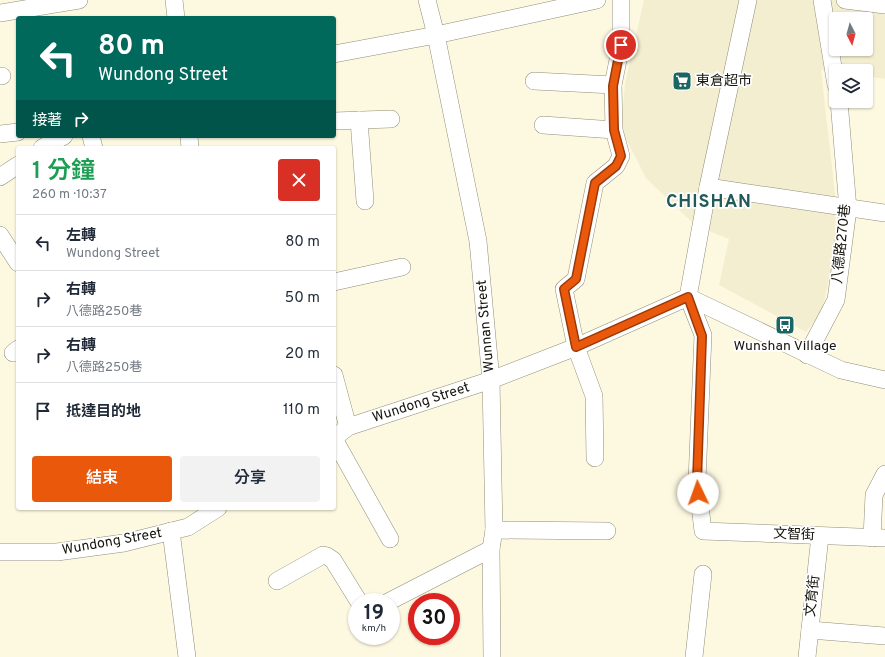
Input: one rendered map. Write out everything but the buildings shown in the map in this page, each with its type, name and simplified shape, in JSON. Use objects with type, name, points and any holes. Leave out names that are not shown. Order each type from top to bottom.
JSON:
[{"type":"street","points":[[0,13],[79,0]]},
{"type":"street","points":[[174,0],[176,16]]},
{"type":"street","name":"Wunnan Street","points":[[428,0],[478,241],[491,380],[494,530],[491,548],[492,657]]},
{"type":"street","points":[[336,54],[436,35],[597,0]]},
{"type":"street","points":[[595,458],[594,396],[576,347],[564,289],[576,279],[595,183],[616,166],[621,156],[614,130],[613,86],[621,45],[620,0]]},
{"type":"street","points":[[748,0],[708,187],[688,297],[841,370],[885,380]]},
{"type":"street","points":[[822,0],[833,64]]},
{"type":"street","points":[[845,0],[885,5]]},
{"type":"street","points":[[534,81],[613,86]]},
{"type":"street","name":"八德路270巷","points":[[807,355],[836,300],[848,209],[840,108]]},
{"type":"street","points":[[336,120],[391,119]]},
{"type":"street","points":[[359,120],[365,201]]},
{"type":"street","points":[[543,125],[614,130]]},
{"type":"street","points":[[0,134],[16,132]]},
{"type":"street","points":[[46,146],[60,138]]},
{"type":"street","points":[[0,177],[16,166]]},
{"type":"street","points":[[708,187],[848,209],[885,213]]},
{"type":"street","points":[[0,235],[16,260]]},
{"type":"street","points":[[336,282],[402,267]]},
{"type":"street","name":"Wundong Street","points":[[336,437],[348,427],[491,380],[576,347],[688,297]]},
{"type":"street","name":"文智街","points":[[688,297],[702,336],[697,481],[703,531],[878,538]]},
{"type":"street","points":[[336,382],[348,427]]},
{"type":"street","points":[[336,443],[390,539]]},
{"type":"street","points":[[878,538],[874,495],[885,474]]},
{"type":"street","name":"Wundong Street","points":[[0,552],[57,552],[124,543],[188,527],[215,510]]},
{"type":"street","points":[[494,530],[607,531]]},
{"type":"street","points":[[170,531],[187,657]]},
{"type":"street","name":"文育街","points":[[807,657],[820,536]]},
{"type":"street","points":[[400,596],[491,548]]},
{"type":"street","points":[[277,581],[323,555],[333,560],[353,593]]},
{"type":"street","points":[[694,657],[703,574]]},
{"type":"street","points":[[810,630],[885,636]]},
{"type":"shaded area","points":[[644,0],[885,0],[885,79],[873,77],[873,64],[829,64],[829,71],[821,70],[835,194],[836,245],[822,312],[806,332],[719,285],[729,239],[696,226],[646,178],[621,129],[625,84]]},
{"type":"place","name":"東倉超市","points":[[682,81]]},
{"type":"place","name":"Wunshan Village","points":[[785,325]]},
{"type":"district","name":"CHISHAN","points":[[709,202]]},
{"type":"route","points":[[621,45],[613,86],[614,130],[621,156],[616,166],[595,183],[576,279],[564,289],[576,347],[688,297],[702,336],[697,481],[698,493]]}]
